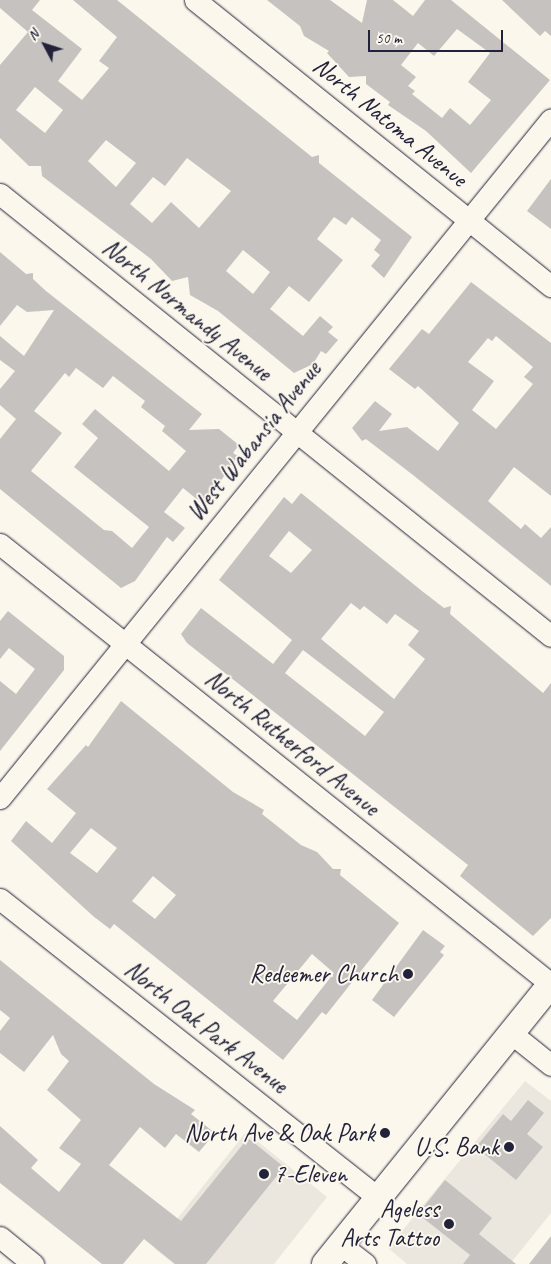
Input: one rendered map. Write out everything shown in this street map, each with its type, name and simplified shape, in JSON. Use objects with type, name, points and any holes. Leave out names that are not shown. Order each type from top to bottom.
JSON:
[{"type":"main road","points":[[333,1254],[551,984]]},
{"type":"street","name":"North Natoma Avenue","points":[[195,0],[551,286]]},
{"type":"street","name":"West Wabansia Avenue","points":[[0,798],[551,119]]},
{"type":"street","name":"North Normandy Avenue","points":[[0,194],[551,636]]},
{"type":"street","name":"North Rutherford Avenue","points":[[0,544],[551,984]]},
{"type":"street","name":"North Oak Park Avenue","points":[[0,899],[378,1198]]},
{"type":"street","points":[[511,1033],[551,1065]]},
{"type":"street","points":[[0,1237],[33,1264]]},
{"type":"street","points":[[333,1254],[365,1264]]},
{"type":"shaded area","points":[[525,1081],[551,1101],[551,1213],[510,1264],[407,1264],[388,1248]]},
{"type":"shaded area","points":[[246,1132],[327,1197],[274,1264],[174,1264],[154,1248]]},
{"type":"building","points":[[0,0],[40,0],[32,10],[82,49],[58,81],[82,100],[109,68],[99,61],[117,37],[73,0],[117,0],[312,157],[319,155],[319,163],[412,237],[384,278],[371,266],[380,255],[374,250],[381,240],[352,217],[346,225],[334,217],[317,239],[343,260],[309,302],[289,286],[270,309],[303,336],[320,316],[333,327],[328,332],[338,340],[326,354],[321,351],[313,364],[294,373],[218,311],[190,295],[188,277],[172,281],[151,259],[42,176],[41,166],[29,166],[0,138],[0,65],[28,32],[0,8]],"holes":[[[35,87],[63,110],[45,133],[16,110]],[[106,140],[136,163],[116,187],[88,161]],[[187,158],[231,191],[199,228],[171,202],[152,223],[130,204],[153,177],[165,186]],[[243,250],[270,272],[253,294],[226,271]]]},
{"type":"building","points":[[267,0],[330,0],[362,23],[367,0],[393,0],[413,16],[425,0],[451,0],[550,80],[471,173],[426,131],[388,105],[390,102],[366,84],[366,76],[349,77],[327,53],[329,51],[304,36],[300,26]],"holes":[[[457,29],[490,53],[468,82],[491,100],[470,125],[450,108],[442,118],[412,94],[415,91],[408,86],[416,77],[401,65],[418,43],[434,56]]]},
{"type":"building","points":[[502,0],[551,0],[551,36],[545,31],[540,36]]},
{"type":"building","points":[[551,179],[551,229],[527,211]]},
{"type":"building","points":[[0,252],[26,274],[33,273],[33,279],[46,291],[202,414],[189,430],[219,429],[239,445],[233,453],[238,456],[204,505],[183,488],[164,512],[185,528],[173,542],[167,537],[135,581],[121,588],[0,489],[0,439],[16,419],[0,405],[0,389],[15,371],[0,360],[0,336],[24,356],[54,310],[27,312],[17,305],[0,326]],"holes":[[[76,368],[103,388],[113,376],[145,401],[141,407],[165,426],[162,431],[186,451],[169,471],[95,409],[82,424],[98,438],[74,467],[149,527],[132,548],[112,531],[104,530],[31,471],[62,433],[34,411],[65,373],[69,377]]]},
{"type":"building","points":[[471,282],[551,343],[551,496],[514,467],[488,501],[521,529],[525,524],[541,538],[551,527],[551,586],[413,475],[366,439],[362,441],[352,428],[375,401],[392,414],[379,431],[407,427],[438,451],[459,423],[418,386],[415,389],[389,369],[422,329],[429,334]],"holes":[[[496,336],[533,367],[524,377],[533,384],[496,429],[472,410],[494,381],[468,362],[488,338],[492,341]]]},
{"type":"building","points":[[301,493],[444,608],[451,606],[450,614],[543,693],[551,683],[551,918],[533,936],[460,876],[468,865],[187,643],[181,634],[201,608],[273,664],[292,640],[219,580],[284,497],[292,504]],"holes":[[[289,531],[312,550],[291,573],[269,556]],[[351,603],[360,610],[364,606],[387,624],[395,614],[419,631],[408,645],[425,659],[394,699],[321,639]],[[303,650],[384,712],[365,736],[285,673]]]},
{"type":"building","points":[[8,611],[64,656],[64,670],[0,751],[0,681],[16,694],[35,669],[9,648],[0,659],[0,621]]},
{"type":"building","points":[[121,701],[233,792],[264,810],[262,814],[301,845],[317,852],[333,869],[341,869],[340,875],[399,923],[326,1015],[322,1012],[283,1060],[114,924],[110,929],[93,916],[11,841],[26,821],[52,843],[76,813],[47,789],[86,745],[88,747]],"holes":[[[91,828],[117,848],[97,873],[70,853]],[[153,876],[176,895],[155,919],[132,901]],[[312,954],[334,973],[297,1020],[273,1001]]]},
{"type":"building","name":"Redeemer Church","points":[[423,930],[445,946],[440,952],[444,955],[394,1017],[372,1000]]},
{"type":"building","points":[[0,960],[154,1084],[195,1110],[191,1114],[215,1133],[199,1152],[176,1134],[165,1148],[140,1127],[109,1165],[181,1221],[248,1138],[284,1167],[206,1264],[175,1264],[144,1239],[123,1264],[102,1264],[0,1183],[0,1126],[38,1160],[31,1168],[59,1192],[81,1164],[59,1148],[81,1120],[47,1090],[69,1061],[61,1054],[53,1035],[24,1072],[0,1053],[0,1031],[10,1018],[0,1010]]},
{"type":"building","name":"U.S. Bank","points":[[528,1100],[544,1113],[527,1134],[543,1147],[516,1180],[476,1147],[503,1114],[511,1121]]},
{"type":"building","points":[[445,1180],[492,1218],[479,1234],[516,1264],[463,1264],[470,1255],[418,1214]]},
{"type":"building","points":[[551,1236],[551,1264],[529,1264]]},
{"type":"place","name":"Redeemer Church","points":[[408,974]]},
{"type":"place","name":"North Ave & Oak Park","points":[[385,1133]]},
{"type":"place","name":"U.S. Bank","points":[[509,1147]]},
{"type":"place","name":"7-Eleven","points":[[264,1174]]},
{"type":"place","name":"Ageless Arts Tattoo","points":[[449,1224]]}]
